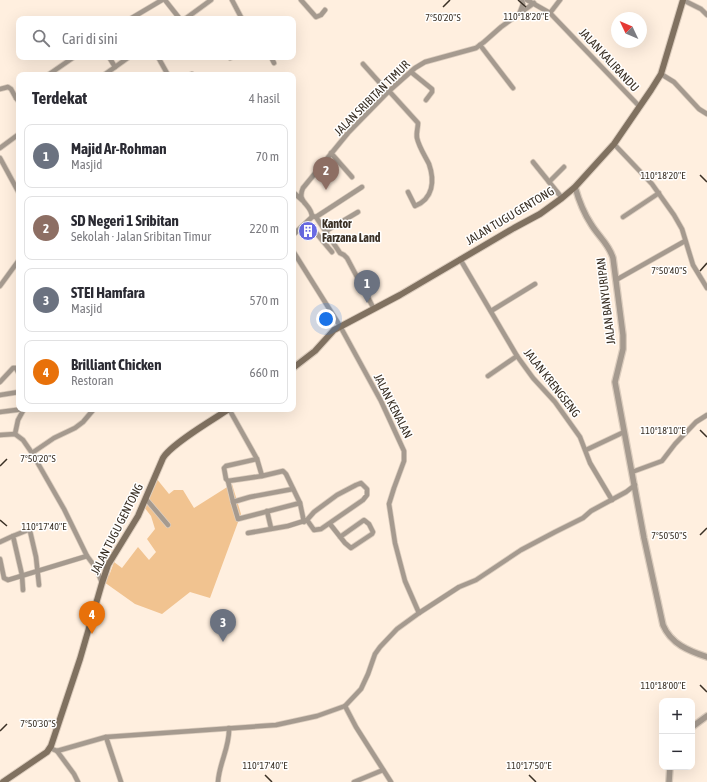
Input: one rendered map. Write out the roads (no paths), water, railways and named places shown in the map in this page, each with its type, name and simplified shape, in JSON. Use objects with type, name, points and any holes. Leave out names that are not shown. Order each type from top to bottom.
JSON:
[{"type":"main road","name":"JALAN TUGU GENTONG","points":[[296,366],[315,351],[329,334],[340,326],[400,295],[540,214],[575,187],[614,144],[661,74],[683,0]]},
{"type":"main road","name":"JALAN TUGU GENTONG","points":[[50,748],[80,660],[108,565],[138,516],[165,454],[225,412]]},
{"type":"main road","points":[[3,782],[47,752],[50,748]]},
{"type":"street","points":[[135,16],[164,0],[177,16]]},
{"type":"street","points":[[189,16],[211,0]]},
{"type":"street","points":[[232,0],[240,16]]},
{"type":"street","points":[[301,0],[316,17],[321,15],[325,10]]},
{"type":"street","points":[[519,14],[523,4],[522,0]]},
{"type":"street","name":"JALAN KALIRANDU","points":[[527,0],[550,13],[639,106]]},
{"type":"street","points":[[550,13],[560,0]]},
{"type":"street","points":[[683,0],[701,9],[707,15]]},
{"type":"street","name":"JALAN SRIBITAN TIMUR","points":[[302,200],[303,188],[348,133],[389,92],[419,65],[469,51],[480,45],[501,27],[534,3]]},
{"type":"street","points":[[480,45],[514,88]]},
{"type":"street","points":[[52,72],[70,60]]},
{"type":"street","points":[[111,60],[115,67]]},
{"type":"street","points":[[108,72],[125,60]]},
{"type":"street","points":[[160,60],[166,72]]},
{"type":"street","points":[[363,64],[418,123],[418,140],[430,170],[432,186],[430,194],[424,201],[415,206],[408,192]]},
{"type":"street","points":[[411,72],[432,89],[432,92],[426,100]]},
{"type":"street","points":[[661,74],[674,82],[699,109],[707,114]]},
{"type":"street","points":[[0,89],[8,87],[16,95]]},
{"type":"street","points":[[0,148],[16,136]]},
{"type":"street","points":[[614,144],[659,193],[674,215],[682,229],[693,265],[707,288]]},
{"type":"street","points":[[331,153],[352,177]]},
{"type":"street","points":[[0,158],[16,187]]},
{"type":"street","points":[[533,162],[562,198]]},
{"type":"street","points":[[549,182],[564,167]]},
{"type":"street","points":[[296,232],[314,216],[362,187]]},
{"type":"street","name":"JALAN BANYURIPAN","points":[[575,187],[583,213],[591,226],[611,251],[623,335],[623,349],[615,382],[644,538],[663,625],[671,638],[682,647],[707,657]]},
{"type":"street","points":[[623,217],[659,193]]},
{"type":"street","points":[[296,195],[302,200],[326,231],[340,252],[347,258],[374,309]]},
{"type":"street","points":[[326,231],[358,212]]},
{"type":"street","points":[[307,222],[332,252]]},
{"type":"street","points":[[325,244],[332,239]]},
{"type":"street","points":[[616,280],[685,241]]},
{"type":"street","name":"JALAN KENALAN","points":[[296,256],[340,326],[381,402],[404,451],[404,461],[389,504],[395,544],[405,581],[419,613]]},
{"type":"street","name":"JALAN KRENGSENG","points":[[460,259],[518,356],[533,378],[555,402],[580,436],[590,463],[612,500]]},
{"type":"street","points":[[0,286],[16,264]]},
{"type":"street","points":[[491,311],[535,284]]},
{"type":"street","points":[[488,376],[518,356]]},
{"type":"street","points":[[0,382],[13,368],[16,368]]},
{"type":"street","points":[[0,395],[16,392]]},
{"type":"street","points":[[0,412],[16,410]]},
{"type":"street","points":[[15,434],[22,412]]},
{"type":"street","points":[[32,452],[54,438],[76,428],[91,412]]},
{"type":"street","points":[[231,412],[257,459],[262,476]]},
{"type":"street","points":[[632,472],[662,461],[675,444],[696,422],[707,415]]},
{"type":"street","points":[[586,450],[624,432]]},
{"type":"street","points":[[0,435],[15,434],[23,440],[32,452],[64,509],[87,556],[96,568],[102,583]]},
{"type":"street","points":[[257,459],[225,467],[226,479],[228,481],[236,517],[239,519],[300,503]]},
{"type":"street","points":[[228,481],[284,472],[300,503],[305,521],[317,531],[322,530],[330,524],[366,496],[368,492],[363,484],[360,483],[337,495],[314,512],[305,521],[288,526],[248,532]]},
{"type":"street","points":[[57,751],[106,737],[276,725],[317,716],[345,706],[361,689],[368,674],[372,658],[397,629],[459,587],[476,580],[522,550],[571,525],[635,485]]},
{"type":"street","points":[[232,502],[293,489]]},
{"type":"street","points":[[146,499],[168,525]]},
{"type":"street","points":[[267,511],[271,528]]},
{"type":"street","points":[[330,524],[340,537],[347,546],[352,548],[373,532],[369,524],[364,520],[340,537]]},
{"type":"street","points":[[0,542],[28,530],[30,531],[36,557],[39,585]]},
{"type":"street","points":[[13,536],[22,576],[23,590]]},
{"type":"street","points":[[0,559],[5,580],[8,580],[87,556]]},
{"type":"street","points":[[96,568],[108,565]]},
{"type":"street","points":[[345,706],[356,727],[391,782]]},
{"type":"street","points":[[695,725],[707,716]]},
{"type":"street","points":[[218,782],[219,770],[227,747],[228,728]]},
{"type":"street","points":[[106,737],[121,782]]},
{"type":"street","points":[[50,748],[57,751],[78,782]]},
{"type":"street","points":[[354,782],[383,770]]},
{"type":"street","points":[[669,782],[670,770]]},
{"type":"place","name":"SD Negeri 1 Sribitan","points":[[326,190]]},
{"type":"place","name":"Kantor Farzana Land","points":[[308,231]]},
{"type":"place","name":"Majid Ar-Rohman","points":[[367,303]]},
{"type":"place","name":"Brilliant Chicken","points":[[92,634]]},
{"type":"place","name":"STEI Hamfara","points":[[223,642]]}]
